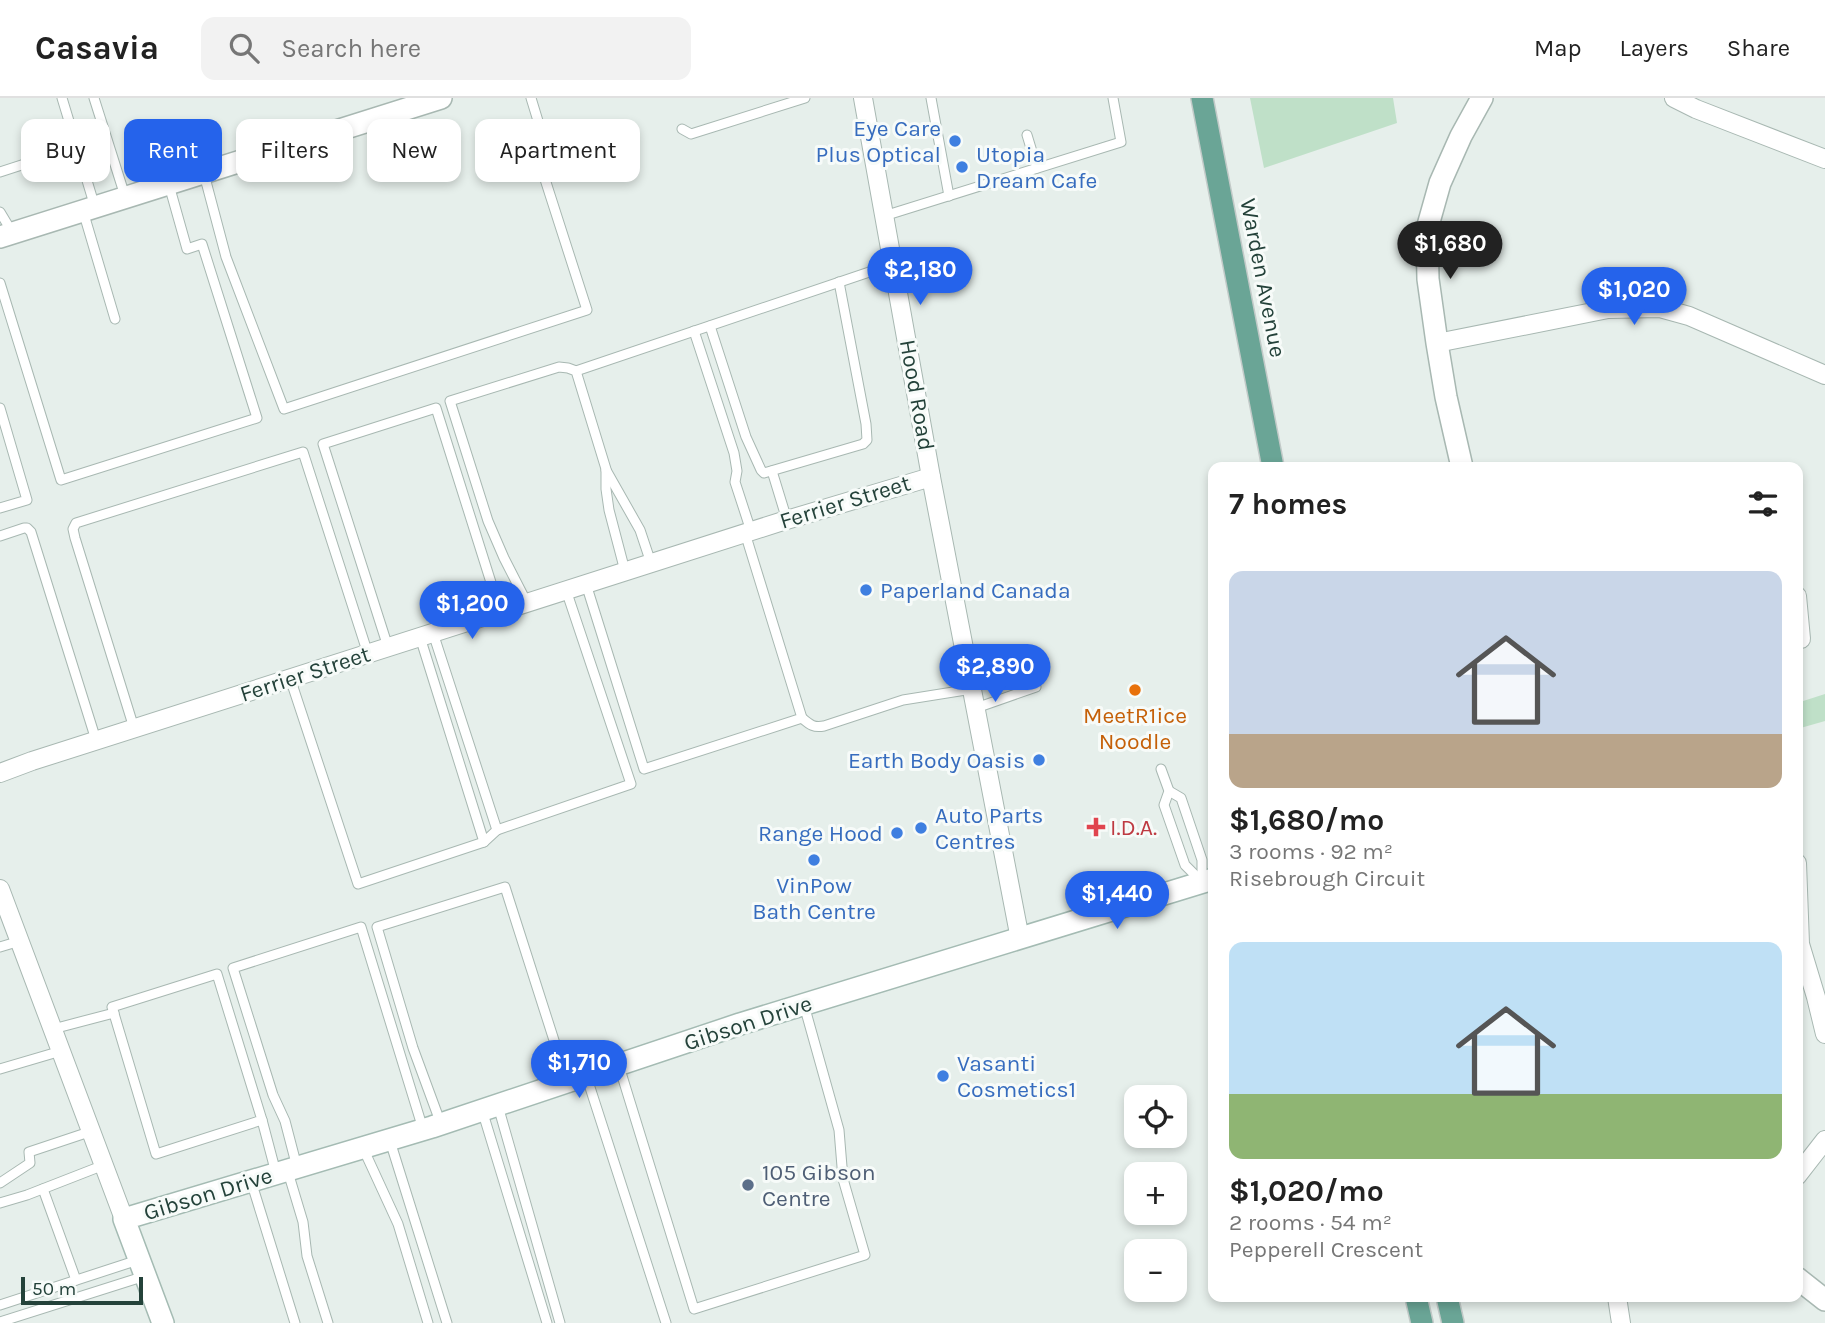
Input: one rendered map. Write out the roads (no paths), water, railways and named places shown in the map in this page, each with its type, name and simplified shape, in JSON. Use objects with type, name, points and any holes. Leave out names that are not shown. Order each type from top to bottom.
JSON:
[{"type":"main road","points":[[222,167],[441,98]]},
{"type":"main road","name":"Warden Avenue","points":[[1202,98],[1272,462]]},
{"type":"main road","points":[[1461,462],[1437,343],[1428,279],[1427,229],[1440,183],[1482,98]]},
{"type":"main road","points":[[6,235],[175,182]]},
{"type":"main road","name":"Gibson Drive","points":[[124,1219],[432,1127],[804,1005],[1207,881]]},
{"type":"main road","points":[[124,1219],[163,1323]]},
{"type":"main road","points":[[1803,1283],[1825,1300]]},
{"type":"main road","points":[[1417,1302],[1422,1323]]},
{"type":"main road","points":[[1448,1302],[1453,1323]]},
{"type":"street","name":"Hood Road","points":[[863,98],[931,477],[1020,939]]},
{"type":"street","points":[[1674,98],[1825,159]]},
{"type":"street","points":[[1437,343],[1608,309],[1660,308],[1689,316],[1825,375]]},
{"type":"street","name":"Ferrier Street","points":[[0,773],[625,571],[931,477]]},
{"type":"street","points":[[0,889],[124,1219]]},
{"type":"street","points":[[1803,954],[1825,1034]]},
{"type":"street","points":[[1803,1168],[1825,1140]]},
{"type":"street","points":[[1619,1302],[1621,1323]]},
{"type":"lane","points":[[62,98],[68,119]]},
{"type":"lane","points":[[94,98],[126,197]]},
{"type":"lane","points":[[206,182],[226,257],[284,409],[587,310],[542,173],[550,157],[531,98]]},
{"type":"lane","points":[[682,129],[691,134],[805,98]]},
{"type":"lane","points":[[931,98],[949,196]]},
{"type":"lane","points":[[884,216],[1121,142],[1113,98]]},
{"type":"lane","points":[[1027,135],[1037,169]]},
{"type":"lane","points":[[0,172],[21,165]]},
{"type":"lane","points":[[84,182],[115,318]]},
{"type":"lane","points":[[0,283],[61,480],[257,418],[202,244],[187,249],[168,184]]},
{"type":"lane","points":[[0,212],[6,235]]},
{"type":"lane","points":[[388,647],[323,444],[559,367],[576,371],[893,264]]},
{"type":"lane","points":[[710,326],[746,437],[761,470],[772,471],[863,444],[867,440],[866,424],[839,282]]},
{"type":"lane","points":[[694,331],[733,453],[737,471],[736,482],[748,532],[802,719],[810,726],[824,726],[904,700],[972,689]]},
{"type":"lane","points":[[576,371],[606,469],[639,530],[651,563]]},
{"type":"lane","points":[[450,401],[488,521],[527,603]]},
{"type":"lane","points":[[0,408],[27,500],[0,508]]},
{"type":"lane","points":[[436,408],[500,611]]},
{"type":"lane","points":[[134,728],[75,538],[75,523],[303,452],[368,654]]},
{"type":"lane","points":[[606,469],[609,510],[625,571]]},
{"type":"lane","points":[[772,471],[787,520]]},
{"type":"lane","points":[[0,536],[24,528],[31,532],[96,740]]},
{"type":"lane","points":[[586,584],[644,769],[802,719]]},
{"type":"lane","points":[[290,678],[359,884],[484,842],[496,830],[631,784],[566,590]]},
{"type":"lane","points":[[427,635],[496,830]]},
{"type":"lane","points":[[427,635],[484,842]]},
{"type":"lane","points":[[976,708],[1036,687]]},
{"type":"lane","points":[[1161,769],[1169,791],[1181,799],[1207,881]]},
{"type":"lane","points":[[1169,791],[1164,805],[1185,865],[1207,881]]},
{"type":"lane","points":[[432,1127],[413,1048],[377,927],[505,887],[666,1323]]},
{"type":"lane","points":[[287,1170],[285,1121],[273,1095],[233,968],[361,927],[432,1127]]},
{"type":"lane","points":[[0,947],[20,941]]},
{"type":"lane","points":[[262,1120],[156,1154],[112,1007],[218,974],[262,1120],[287,1170],[303,1222],[307,1256],[328,1323]]},
{"type":"lane","points":[[618,1065],[694,1308],[865,1255],[843,1179],[839,1130],[804,1005]]},
{"type":"lane","points":[[53,1029],[114,1013]]},
{"type":"lane","points":[[0,1069],[61,1051]]},
{"type":"lane","points":[[489,1107],[547,1323]]},
{"type":"lane","points":[[489,1107],[560,1323]]},
{"type":"lane","points":[[0,1184],[30,1163],[29,1152],[92,1131]]},
{"type":"lane","points":[[389,1139],[447,1323]]},
{"type":"lane","points":[[363,1147],[398,1224],[428,1323]]},
{"type":"lane","points":[[0,1203],[104,1165]]},
{"type":"lane","points":[[251,1181],[295,1323]]},
{"type":"lane","points":[[43,1189],[76,1280]]},
{"type":"lane","points":[[0,1305],[76,1280],[142,1268]]},
{"type":"lane","points":[[0,1322],[142,1268]]},
{"type":"place","name":"Eye Care Plus Optical","points":[[955,141]]},
{"type":"place","name":"Utopia Dream Cafe","points":[[962,167]]},
{"type":"place","name":"Paperland Canada","points":[[866,590]]},
{"type":"place","name":"MeetR1ice Noodle","points":[[1135,690]]},
{"type":"place","name":"Earth Body Oasis","points":[[1039,760]]},
{"type":"place","name":"I.D.A.","points":[[1096,827]]},
{"type":"place","name":"Auto Parts Centres","points":[[921,828]]},
{"type":"place","name":"Range Hood","points":[[897,833]]},
{"type":"place","name":"VinPow Bath Centre","points":[[814,860]]},
{"type":"place","name":"Vasanti Cosmetics1","points":[[943,1076]]},
{"type":"place","name":"105 Gibson Centre","points":[[748,1185]]}]
